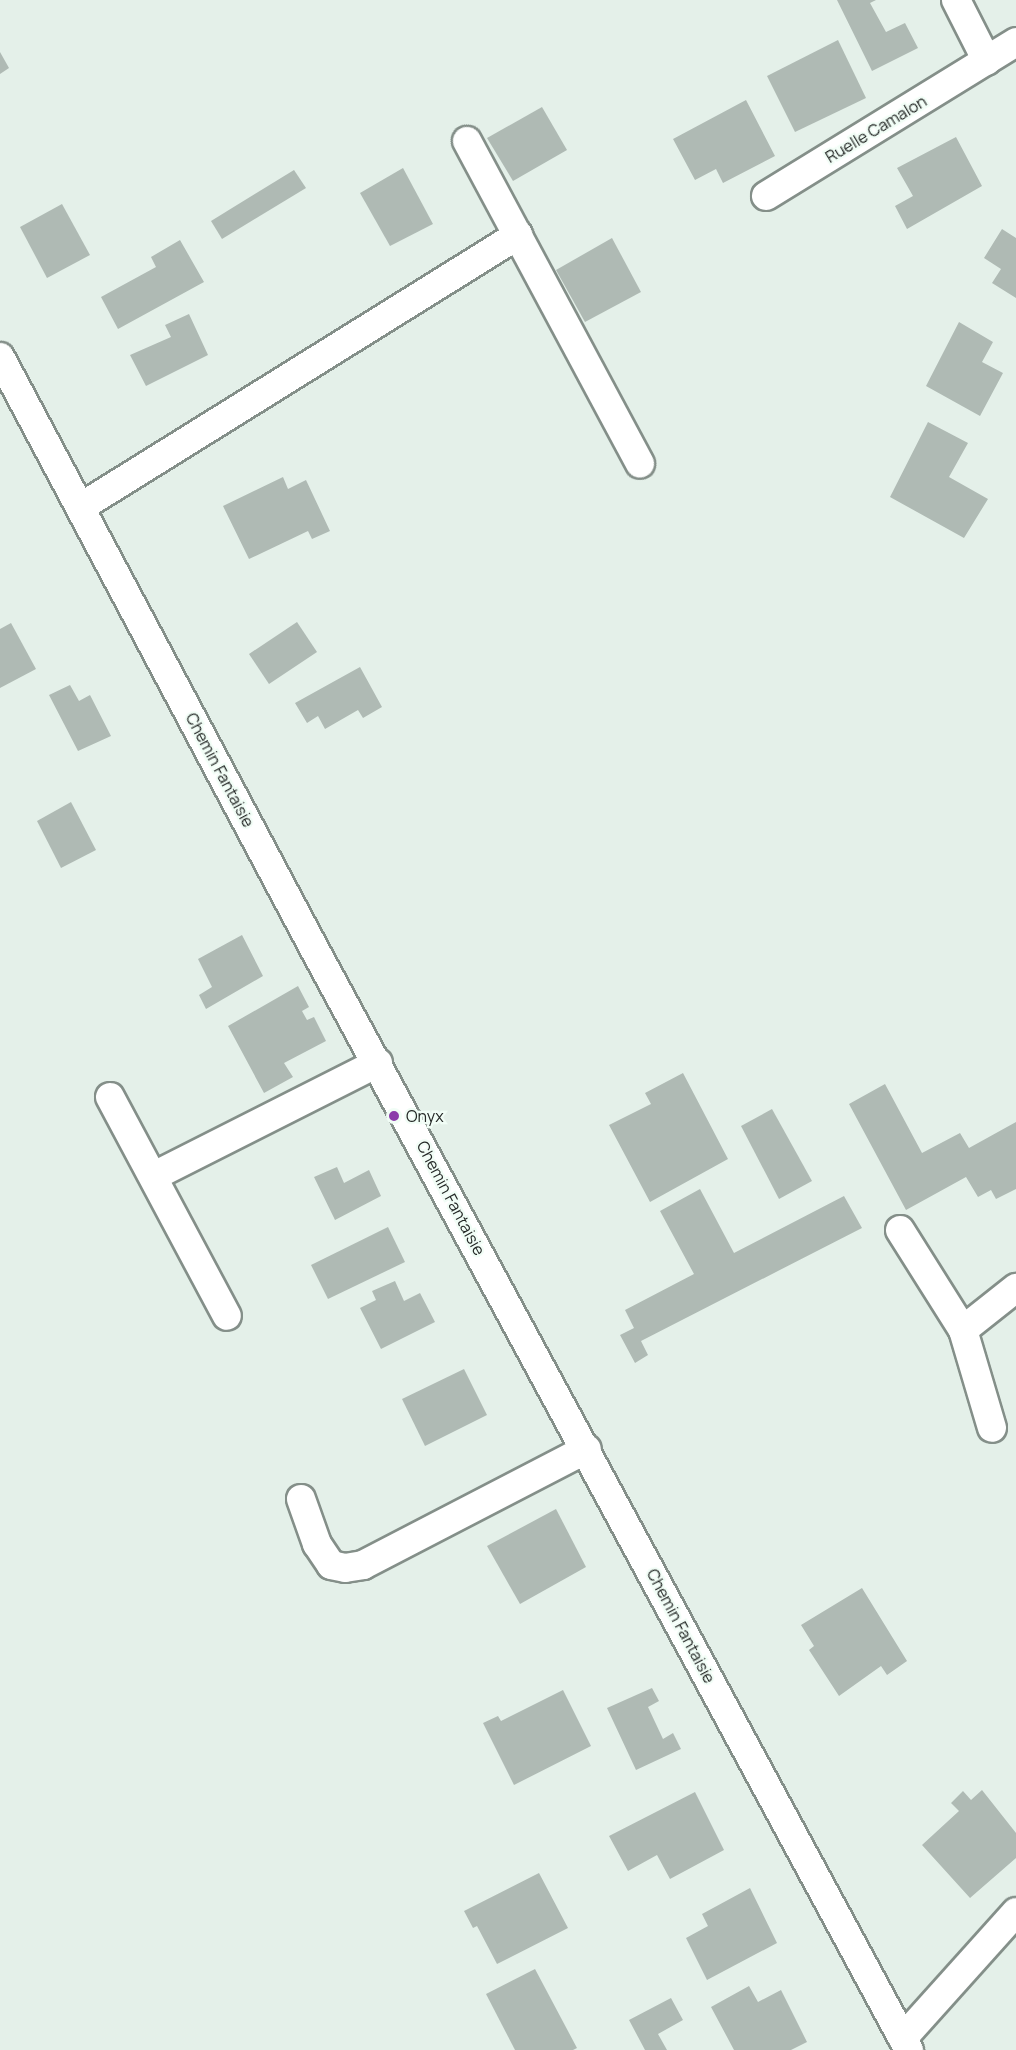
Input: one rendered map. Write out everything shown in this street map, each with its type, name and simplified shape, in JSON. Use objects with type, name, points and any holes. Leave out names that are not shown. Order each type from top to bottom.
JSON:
[{"type":"street","points":[[956,0],[987,62]]},
{"type":"street","name":"Ruelle Camalon","points":[[766,196],[987,62],[1016,42]]},
{"type":"street","points":[[467,141],[640,464]]},
{"type":"street","points":[[81,507],[518,235]]},
{"type":"street","name":"Chemin Fantaisie","points":[[0,357],[316,952],[587,1449],[906,2044],[1016,1912]]},
{"type":"street","points":[[154,1176],[378,1064]]},
{"type":"street","points":[[110,1097],[154,1176],[226,1316]]},
{"type":"street","points":[[900,1230],[963,1329],[992,1428]]},
{"type":"street","points":[[963,1329],[1016,1288]]},
{"type":"street","points":[[301,1499],[317,1544],[331,1565],[345,1568],[363,1565],[587,1449]]},
{"type":"building","points":[[837,0],[876,0],[870,3],[886,32],[905,23],[918,48],[872,71]]},
{"type":"building","points":[[838,40],[866,98],[795,132],[767,76]]},
{"type":"building","points":[[0,52],[9,68],[0,74]]},
{"type":"building","points":[[746,100],[775,156],[723,183],[716,169],[695,180],[673,139]]},
{"type":"building","points":[[542,107],[567,150],[513,181],[487,138]]},
{"type":"building","points":[[956,137],[982,186],[907,229],[895,206],[913,196],[897,168]]},
{"type":"building","points":[[403,168],[433,224],[390,246],[360,193]]},
{"type":"building","points":[[294,170],[306,188],[222,239],[211,221]]},
{"type":"building","points":[[62,204],[90,255],[47,278],[20,227]]},
{"type":"building","points":[[1002,229],[1016,238],[1016,298],[992,283],[1001,269],[984,258]]},
{"type":"building","points":[[612,238],[641,292],[585,322],[556,270]]},
{"type":"building","points":[[180,240],[204,282],[118,329],[101,297],[156,267],[151,257]]},
{"type":"building","points":[[189,314],[208,355],[146,386],[130,355],[171,337],[165,325]]},
{"type":"building","points":[[959,322],[993,342],[982,362],[1003,373],[980,416],[926,386]]},
{"type":"building","points":[[928,422],[968,443],[949,477],[988,499],[964,538],[890,497]]},
{"type":"building","points":[[283,477],[288,489],[306,480],[330,531],[312,539],[308,531],[249,559],[223,506]]},
{"type":"building","points":[[297,622],[317,652],[269,684],[249,654]]},
{"type":"building","points":[[11,623],[36,669],[0,688],[0,629]]},
{"type":"building","points":[[360,667],[382,707],[363,718],[358,710],[325,729],[318,716],[307,723],[295,703]]},
{"type":"building","points":[[70,685],[79,701],[90,695],[111,736],[78,751],[49,695]]},
{"type":"building","points":[[71,802],[96,850],[61,868],[37,821]]},
{"type":"building","points":[[242,935],[263,976],[206,1009],[199,995],[212,987],[198,959]]},
{"type":"building","points":[[298,986],[309,1007],[302,1011],[307,1020],[314,1017],[326,1041],[284,1063],[293,1077],[264,1093],[228,1026]]},
{"type":"building","points":[[683,1073],[728,1159],[650,1202],[609,1125],[651,1104],[645,1093]]},
{"type":"building","points":[[885,1084],[922,1153],[960,1133],[969,1148],[1016,1122],[1016,1189],[996,1199],[991,1190],[978,1197],[966,1177],[906,1210],[849,1104]]},
{"type":"building","points":[[772,1109],[812,1181],[779,1199],[741,1126]]},
{"type":"building","points":[[337,1167],[344,1183],[369,1170],[381,1196],[335,1220],[314,1177]]},
{"type":"building","points":[[700,1189],[734,1253],[844,1196],[862,1228],[641,1341],[648,1355],[635,1363],[620,1335],[634,1328],[625,1310],[694,1274],[660,1211]]},
{"type":"building","points":[[388,1227],[405,1262],[328,1299],[311,1265]]},
{"type":"building","points":[[395,1281],[404,1301],[420,1293],[435,1322],[381,1349],[360,1308],[376,1300],[372,1291]]},
{"type":"building","points":[[464,1369],[487,1415],[425,1446],[402,1399]]},
{"type":"building","points":[[556,1509],[586,1567],[520,1604],[487,1546]]},
{"type":"building","points":[[862,1588],[907,1661],[887,1675],[881,1666],[839,1696],[809,1650],[814,1646],[801,1625]]},
{"type":"building","points":[[652,1688],[659,1701],[648,1707],[663,1739],[673,1733],[681,1749],[636,1770],[607,1708]]},
{"type":"building","points":[[563,1690],[591,1746],[514,1785],[483,1723],[498,1716],[501,1721]]},
{"type":"building","points":[[982,1790],[1016,1833],[1016,1858],[970,1898],[922,1845],[959,1811],[951,1803],[963,1791],[971,1800]]},
{"type":"building","points":[[695,1792],[724,1850],[670,1879],[657,1855],[628,1871],[609,1836]]},
{"type":"building","points":[[539,1873],[568,1928],[497,1964],[477,1926],[473,1928],[464,1911]]},
{"type":"building","points":[[750,1888],[777,1943],[707,1980],[686,1938],[708,1926],[702,1914]]},
{"type":"building","points":[[535,1969],[577,2048],[573,2050],[515,2050],[486,1994]]},
{"type":"building","points":[[749,1986],[758,2002],[781,1990],[807,2042],[791,2050],[734,2050],[711,2007]]},
{"type":"building","points":[[671,1998],[683,2020],[658,2034],[667,2050],[645,2050],[629,2020]]},
{"type":"place","name":"Onyx","points":[[394,1116]]}]
